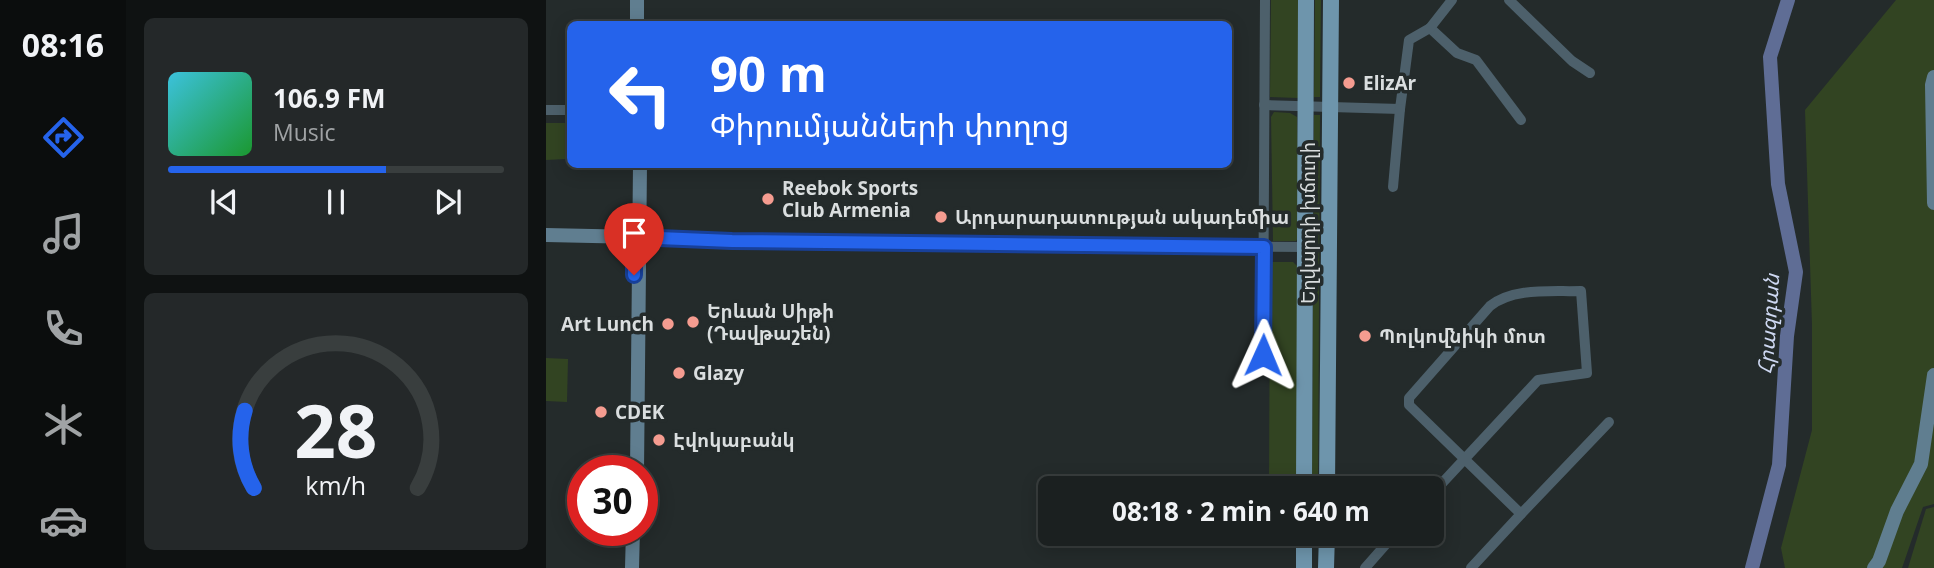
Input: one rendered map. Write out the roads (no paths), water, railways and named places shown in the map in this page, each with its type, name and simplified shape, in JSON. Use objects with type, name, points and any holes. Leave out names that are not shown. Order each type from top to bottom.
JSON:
[{"type":"main road","name":"Եղվարդի խճուղի","points":[[1304,476],[1306,0]]},
{"type":"main road","name":"Եղվարդի խճուղի","points":[[1327,476],[1331,0]]},
{"type":"main road","points":[[1304,546],[1304,568]]},
{"type":"main road","points":[[1326,568],[1327,546]]},
{"type":"street","points":[[637,0],[637,21]]},
{"type":"street","points":[[643,0],[643,21]]},
{"type":"street","points":[[1263,355],[1265,0]]},
{"type":"street","points":[[1393,187],[1409,40],[1430,28],[1452,0]]},
{"type":"street","points":[[1509,0],[1572,61],[1590,73]]},
{"type":"street","points":[[1430,28],[1457,53],[1476,60],[1521,120]]},
{"type":"street","points":[[1934,77],[1931,85],[1934,204]]},
{"type":"street","points":[[1264,106],[1400,109]]},
{"type":"street","points":[[546,110],[567,110]]},
{"type":"street","points":[[635,455],[638,168]]},
{"type":"street","points":[[546,235],[732,241],[1305,247]]},
{"type":"street","points":[[1444,481],[1464,459],[1538,380],[1587,373],[1581,290],[1516,294],[1500,298],[1409,398],[1409,405],[1464,459],[1521,514]]},
{"type":"street","points":[[1874,568],[1897,511],[1922,464],[1934,375]]},
{"type":"street","points":[[1471,568],[1609,422]]},
{"type":"street","points":[[635,546],[635,568]]},
{"type":"street","points":[[1365,568],[1384,546]]},
{"type":"waterway","name":"Հրազդան","points":[[1752,568],[1779,465],[1787,336],[1796,272],[1778,184],[1770,57],[1788,0]]},
{"type":"place","name":"ElizAr","points":[[1349,83]]},
{"type":"place","name":"Reebok Sports Club Armenia","points":[[768,199]]},
{"type":"place","name":"Արդարադատության ակադեմիա","points":[[941,217]]},
{"type":"place","name":"Երևան Սիթի (Դավթաշեն)","points":[[693,322]]},
{"type":"place","name":"Art Lunch","points":[[668,324]]},
{"type":"place","name":"Պոլկովնիկի մոտ","points":[[1365,336]]},
{"type":"place","name":"Glazy","points":[[679,373]]},
{"type":"place","name":"CDEK","points":[[601,412]]},
{"type":"place","name":"Էվոկաբանկ","points":[[659,440]]}]
